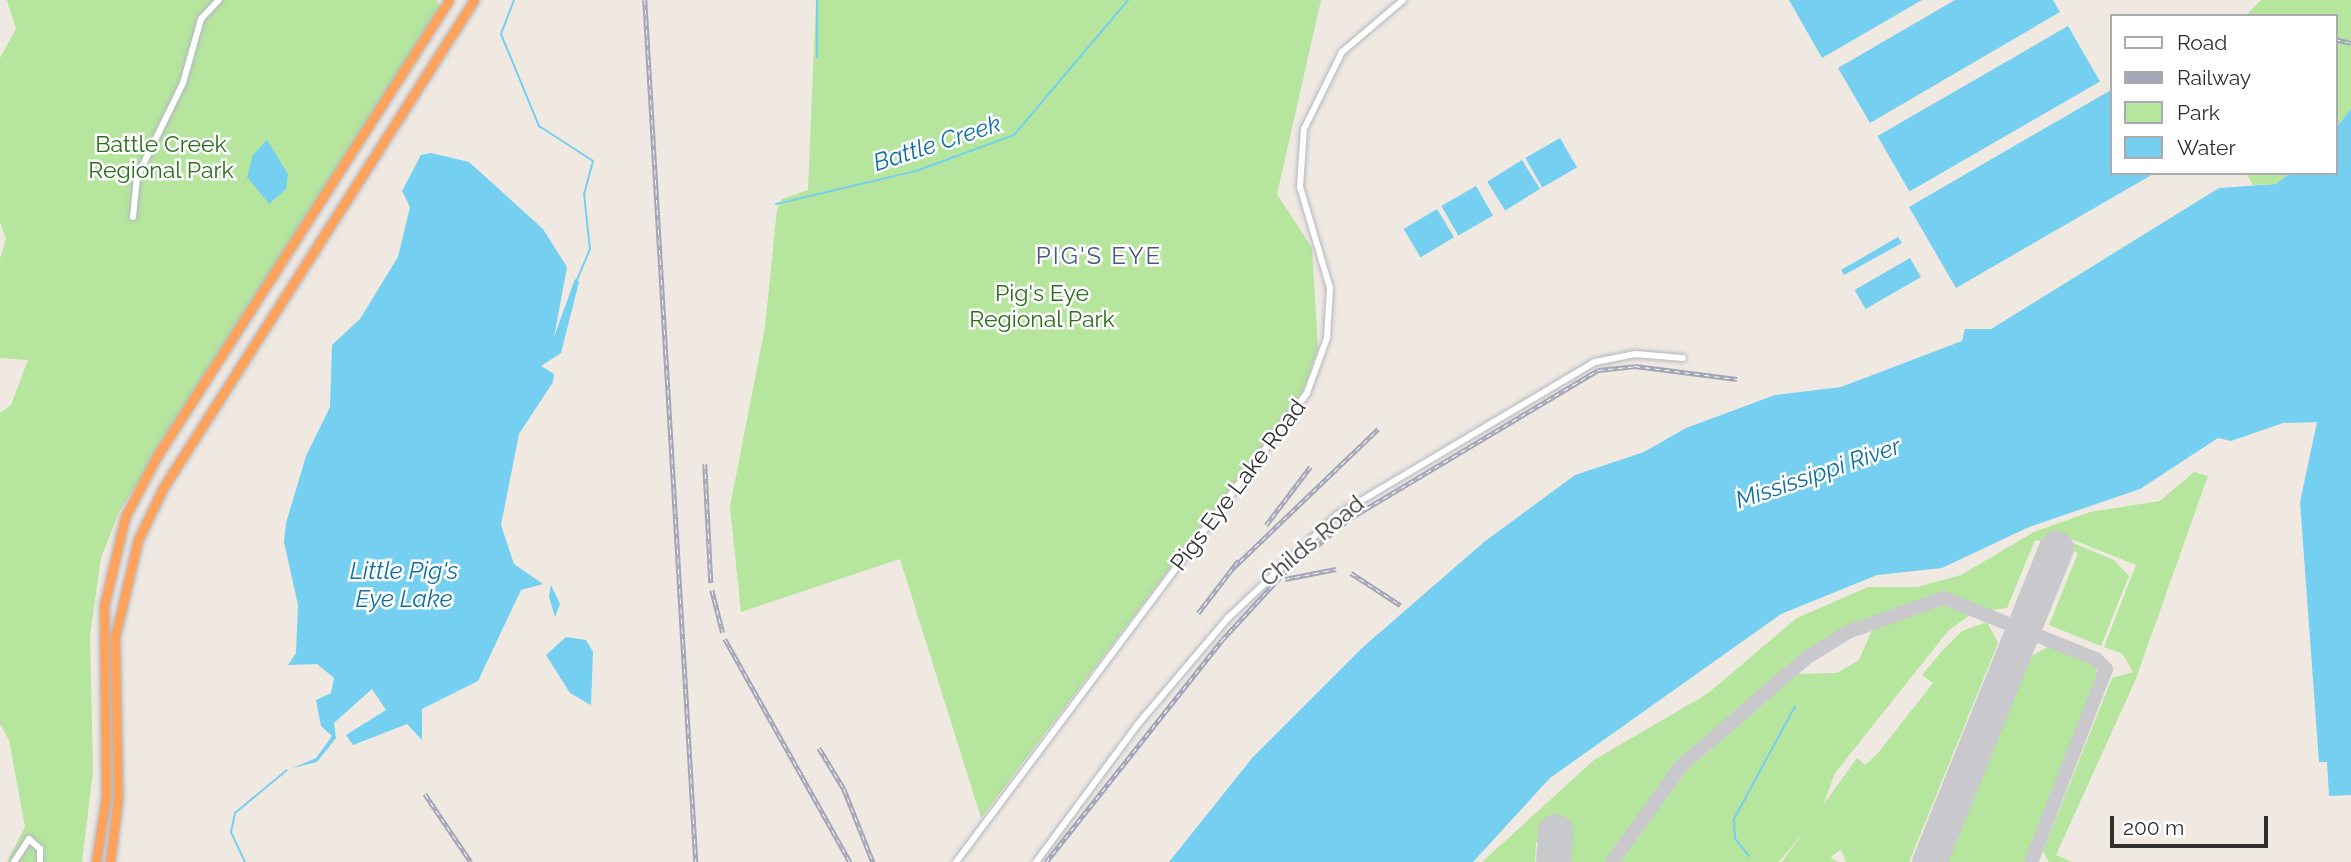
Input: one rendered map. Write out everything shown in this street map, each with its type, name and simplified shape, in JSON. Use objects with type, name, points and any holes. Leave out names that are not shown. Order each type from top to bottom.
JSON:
[{"type":"highway","points":[[96,862],[106,797],[104,607],[125,517],[157,456],[449,0]]},
{"type":"highway","points":[[112,862],[115,637],[138,540],[163,488],[474,0]]},
{"type":"street","points":[[133,216],[137,177],[183,83],[201,19],[219,0]]},
{"type":"street","name":"Pigs Eye Lake Road","points":[[956,862],[1307,393],[1327,338],[1331,288],[1300,187],[1304,129],[1342,52],[1403,0]]},
{"type":"street","name":"Childs Road","points":[[1035,862],[1138,724],[1228,618],[1337,515],[1595,362],[1635,354],[1683,358]]},
{"type":"street","points":[[14,862],[29,839],[38,846],[40,862]]},
{"type":"green space","name":"Battle Creek Regional Park","points":[[7,0],[436,0],[444,13],[119,512],[101,558],[90,635],[93,771],[82,862],[7,862],[25,827],[9,740],[0,724],[0,413],[11,405],[28,360],[0,358],[0,259],[6,239],[0,222],[0,58],[16,29]]},
{"type":"green space","name":"Pig's Eye Regional Park","points":[[816,0],[1321,0],[1277,194],[1312,248],[1318,349],[1302,393],[981,818],[900,559],[741,612],[730,507],[765,327],[777,209],[782,199],[808,190]]},
{"type":"green space","points":[[2261,0],[2351,0],[2351,109],[2337,126],[2337,14],[2247,14]]},
{"type":"green space","points":[[2247,175],[2287,175],[2276,184],[2253,185]]},
{"type":"green space","points":[[2194,472],[2208,476],[2135,681],[2056,855],[2072,862],[2049,862],[2043,851],[2112,678],[2133,672],[2123,654],[2104,647],[2136,565],[2056,533],[2056,544],[2035,540],[2007,608],[1991,610],[1939,593],[1842,629],[1808,649],[1675,764],[1604,862],[1570,862],[1571,846],[1550,830],[1548,841],[1536,842],[1535,862],[1482,862],[1594,760],[1707,694],[1797,618],[1868,587],[1917,587],[1961,575],[2034,532],[2090,512],[2160,501]]},
{"type":"green space","points":[[2061,538],[2114,560],[2129,576],[2101,646],[2049,625],[2078,553],[2058,545]]},
{"type":"green space","points":[[1945,605],[1970,615],[1948,631],[1835,773],[1821,811],[1779,862],[1619,862],[1686,771],[1796,674],[1837,673],[1859,660],[1872,630]]},
{"type":"green space","points":[[1987,622],[1998,643],[1909,862],[1846,862],[1841,849],[1830,858],[1839,862],[1782,862],[1857,758],[1865,765],[1878,753],[1933,683],[1922,675],[1942,651],[1962,631]]},
{"type":"green space","points":[[2048,647],[2094,665],[2100,677],[2025,862],[1948,862],[2031,656]]},
{"type":"water","points":[[1789,0],[1922,0],[1822,58]]},
{"type":"water","points":[[1955,0],[2053,0],[2060,12],[1870,123],[1838,68]]},
{"type":"water","points":[[2068,26],[2100,81],[1909,191],[1877,136]]},
{"type":"water","points":[[2110,91],[2110,175],[2152,175],[1956,288],[1909,207]]},
{"type":"water","name":"Mississippi River","points":[[2351,109],[2351,795],[2329,796],[2327,762],[2319,762],[2300,502],[2317,422],[2283,423],[2231,441],[2218,438],[2140,489],[2029,527],[1942,568],[1877,575],[1781,614],[1550,778],[1473,862],[1169,862],[1253,757],[1362,648],[1484,542],[1575,475],[1644,452],[1686,428],[1775,395],[1841,387],[1962,341],[1965,329],[1991,329],[2219,188],[2276,184],[2287,175],[2337,175],[2337,126]]},
{"type":"water","points":[[1560,138],[1577,167],[1542,187],[1525,158]]},
{"type":"water","points":[[267,140],[288,174],[286,189],[269,204],[247,177],[253,155]]},
{"type":"water","name":"Little Pig's Eye Lake","points":[[431,153],[469,162],[543,229],[567,267],[554,337],[575,279],[579,282],[561,353],[541,366],[554,374],[553,382],[519,434],[501,525],[514,564],[543,584],[521,590],[478,681],[422,709],[422,740],[407,724],[353,745],[346,735],[386,710],[372,689],[334,723],[336,738],[317,762],[293,768],[316,758],[332,736],[321,726],[316,700],[331,693],[334,678],[317,664],[288,665],[296,653],[298,605],[284,542],[286,523],[306,456],[330,407],[332,345],[360,319],[398,257],[410,207],[402,191],[421,155]]},
{"type":"water","points":[[1522,160],[1540,189],[1505,211],[1487,182]]},
{"type":"water","points":[[1476,186],[1493,215],[1458,235],[1441,206]]},
{"type":"water","points":[[1437,209],[1454,237],[1421,257],[1404,229]]},
{"type":"water","points":[[1898,237],[1902,243],[1844,275],[1841,270]]},
{"type":"water","points":[[1910,258],[1921,277],[1866,309],[1855,290]]},
{"type":"water","points":[[551,585],[560,604],[555,617],[549,597]]},
{"type":"water","points":[[566,637],[586,640],[593,652],[591,705],[570,693],[546,655]]},
{"type":"waterway","name":"Battle Creek","points":[[514,0],[501,34],[539,126],[593,161],[584,194],[590,249],[577,280]]},
{"type":"waterway","points":[[817,0],[817,57]]},
{"type":"waterway","name":"Battle Creek","points":[[776,204],[916,171],[1014,135],[1128,0]]},
{"type":"waterway","points":[[1749,856],[1735,839],[1734,819],[1795,706]]},
{"type":"waterway","points":[[245,862],[231,832],[235,813],[287,770]]},
{"type":"taxiway","points":[[1612,862],[1681,766],[1806,658],[1848,632],[1944,598],[2096,659],[2106,669],[2031,862]]},
{"type":"runway","points":[[1929,862],[2056,548]]},
{"type":"runway","points":[[1553,862],[1555,831]]},
{"type":"railway","points":[[645,0],[696,862]]},
{"type":"railway","points":[[2337,40],[2351,43]]},
{"type":"railway","points":[[1046,862],[1222,640],[1283,574],[1349,519],[1598,370],[1635,366],[1737,379]]},
{"type":"railway","points":[[1233,568],[1378,429]]},
{"type":"railway","points":[[705,464],[711,583]]},
{"type":"railway","points":[[1266,525],[1310,467]]},
{"type":"railway","points":[[1198,613],[1238,561]]},
{"type":"railway","points":[[1285,579],[1336,569]]},
{"type":"railway","points":[[1351,573],[1400,605]]},
{"type":"railway","points":[[712,590],[723,633]]},
{"type":"railway","points":[[725,639],[850,862]]},
{"type":"railway","points":[[819,748],[844,789],[873,862]]},
{"type":"railway","points":[[425,794],[471,862]]},
{"type":"district","name":"PIG'S EYE","points":[[1099,256]]}]
